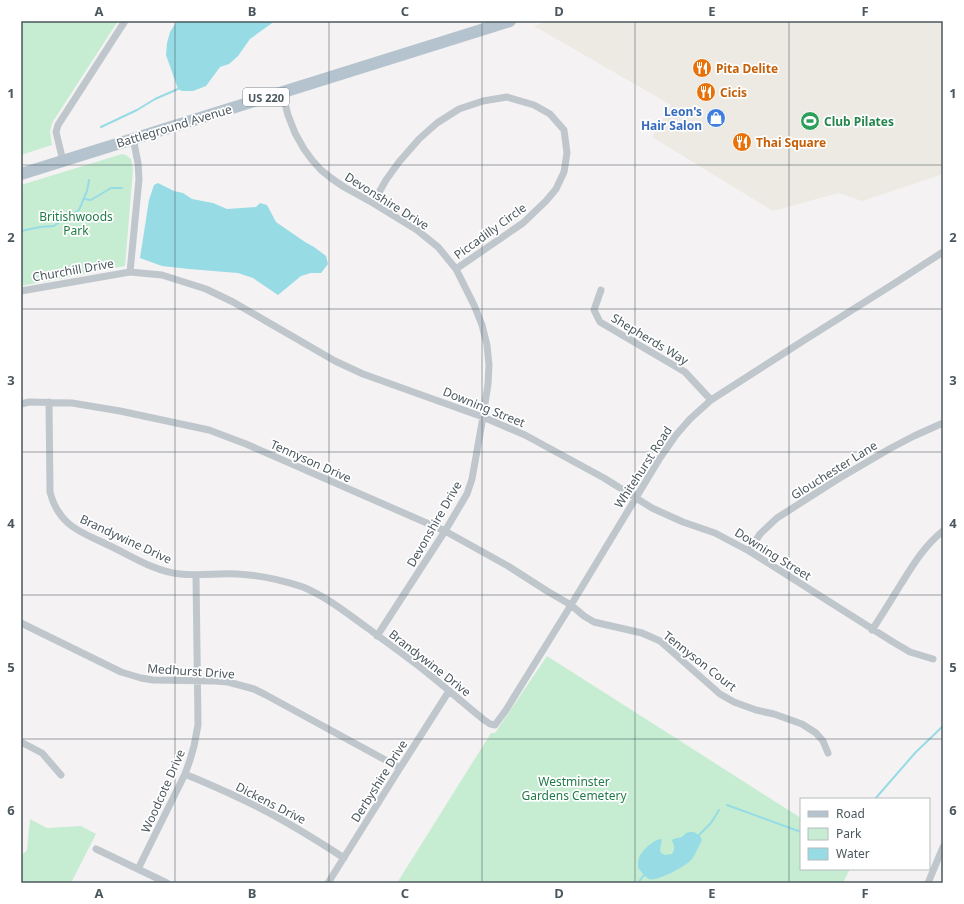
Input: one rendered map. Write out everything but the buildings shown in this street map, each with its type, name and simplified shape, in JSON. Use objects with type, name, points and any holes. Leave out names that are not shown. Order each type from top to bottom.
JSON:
[{"type":"main road","name":"Battleground Avenue","points":[[21,174],[510,21]]},
{"type":"street","points":[[63,161],[56,132],[58,125],[125,21]]},
{"type":"street","name":"Devonshire Drive","points":[[282,92],[288,115],[295,133],[312,160],[331,178],[417,230],[438,247],[456,269],[474,305],[482,325],[487,345],[489,365],[488,384],[472,479],[467,494],[378,636]]},
{"type":"street","name":"Piccadilly Circle","points":[[373,203],[386,180],[419,139],[437,123],[459,109],[483,101],[507,97],[534,105],[550,114],[564,130],[568,153],[564,172],[556,189],[523,223],[456,269]]},
{"type":"street","points":[[130,272],[139,178],[138,163],[133,138]]},
{"type":"street","name":"Whitehurst Road","points":[[495,725],[571,606],[660,458],[676,435],[690,419],[711,400],[943,252]]},
{"type":"street","name":"Churchill Drive","points":[[21,291],[130,272]]},
{"type":"street","name":"Downing Street","points":[[130,272],[162,275],[206,289],[233,302],[335,362],[363,374],[483,417],[524,435],[604,478],[635,498],[666,515],[715,533],[749,551],[872,630],[910,652],[933,659]]},
{"type":"street","name":"Shepherds Way","points":[[601,290],[594,310],[600,322],[685,372],[711,400]]},
{"type":"street","name":"Tennyson Drive","points":[[21,404],[29,402],[72,403],[209,430],[246,444],[445,531],[508,566],[571,606]]},
{"type":"street","name":"Brandywine Drive","points":[[49,402],[50,492],[57,511],[76,529],[155,568],[168,572],[196,575],[243,575],[276,580],[313,592],[331,602],[411,660],[483,719],[490,724],[495,725]]},
{"type":"street","name":"Glouchester Lane","points":[[749,551],[760,534],[777,518],[838,479],[891,448],[943,423]]},
{"type":"street","points":[[872,630],[911,568],[924,550],[938,534],[943,531]]},
{"type":"street","name":"Woodcote Drive","points":[[138,870],[185,774],[194,746],[198,725],[196,575]]},
{"type":"street","name":"Tennyson Court","points":[[571,606],[594,622],[642,633],[660,641],[720,694],[734,702],[802,724],[816,733],[823,741],[828,753]]},
{"type":"street","name":"Medhurst Drive","points":[[21,623],[131,676],[153,680],[228,682],[254,689],[400,768]]},
{"type":"street","name":"Derbyshire Drive","points":[[328,883],[449,692]]},
{"type":"street","points":[[21,742],[42,753],[61,775]]},
{"type":"street","name":"Dickens Drive","points":[[185,774],[266,811],[315,839],[344,858]]},
{"type":"street","points":[[928,883],[943,848]]},
{"type":"street","points":[[96,849],[167,883]]},
{"type":"shaded area","points":[[549,21],[943,21],[943,174],[862,201],[838,193],[773,211],[652,137],[671,105],[534,26]]},
{"type":"green space","points":[[21,21],[118,21],[52,123],[50,132],[52,145],[21,155]]},
{"type":"green space","name":"Britishwoods Park","points":[[122,154],[131,159],[133,170],[125,266],[21,286],[21,185]]},
{"type":"green space","name":"Westminster Gardens Cemetery","points":[[547,656],[800,817],[800,870],[850,870],[843,883],[397,883],[491,733],[495,733]]},
{"type":"green space","points":[[30,819],[47,828],[81,826],[96,834],[71,883],[21,883],[21,856],[27,850]]},
{"type":"water","points":[[177,21],[275,21],[250,39],[238,56],[229,64],[220,67],[206,86],[193,91],[182,91],[178,89],[166,55],[170,32]]},
{"type":"water","points":[[158,183],[174,191],[183,193],[192,199],[213,203],[227,209],[256,207],[260,203],[267,205],[276,222],[326,256],[328,264],[321,273],[311,273],[301,276],[278,295],[253,278],[238,273],[162,266],[140,258],[149,200],[154,185]]},
{"type":"water","points":[[694,832],[700,836],[702,840],[689,862],[670,874],[653,879],[649,879],[638,868],[638,860],[645,848],[652,843],[662,839],[660,850],[661,853],[665,855],[672,854],[674,851],[673,839],[682,837],[686,833]]},
{"type":"waterway","points":[[101,127],[137,110],[155,99],[178,89]]},
{"type":"waterway","points":[[21,231],[54,226],[79,210],[87,191],[89,180]]},
{"type":"waterway","points":[[84,199],[91,200],[111,188],[122,188]]},
{"type":"waterway","points":[[876,798],[915,753],[943,726]]},
{"type":"waterway","points":[[727,805],[800,832]]},
{"type":"waterway","points":[[698,836],[711,823],[719,810]]},
{"type":"waterway","points":[[638,883],[643,876],[647,874]]},
{"type":"place","name":"Pita Delite","points":[[702,68]]},
{"type":"place","name":"Cicis","points":[[706,92]]},
{"type":"place","name":"Leon's Hair Salon","points":[[716,118]]},
{"type":"place","name":"Club Pilates","points":[[810,121]]},
{"type":"place","name":"Thai Square","points":[[742,142]]}]
